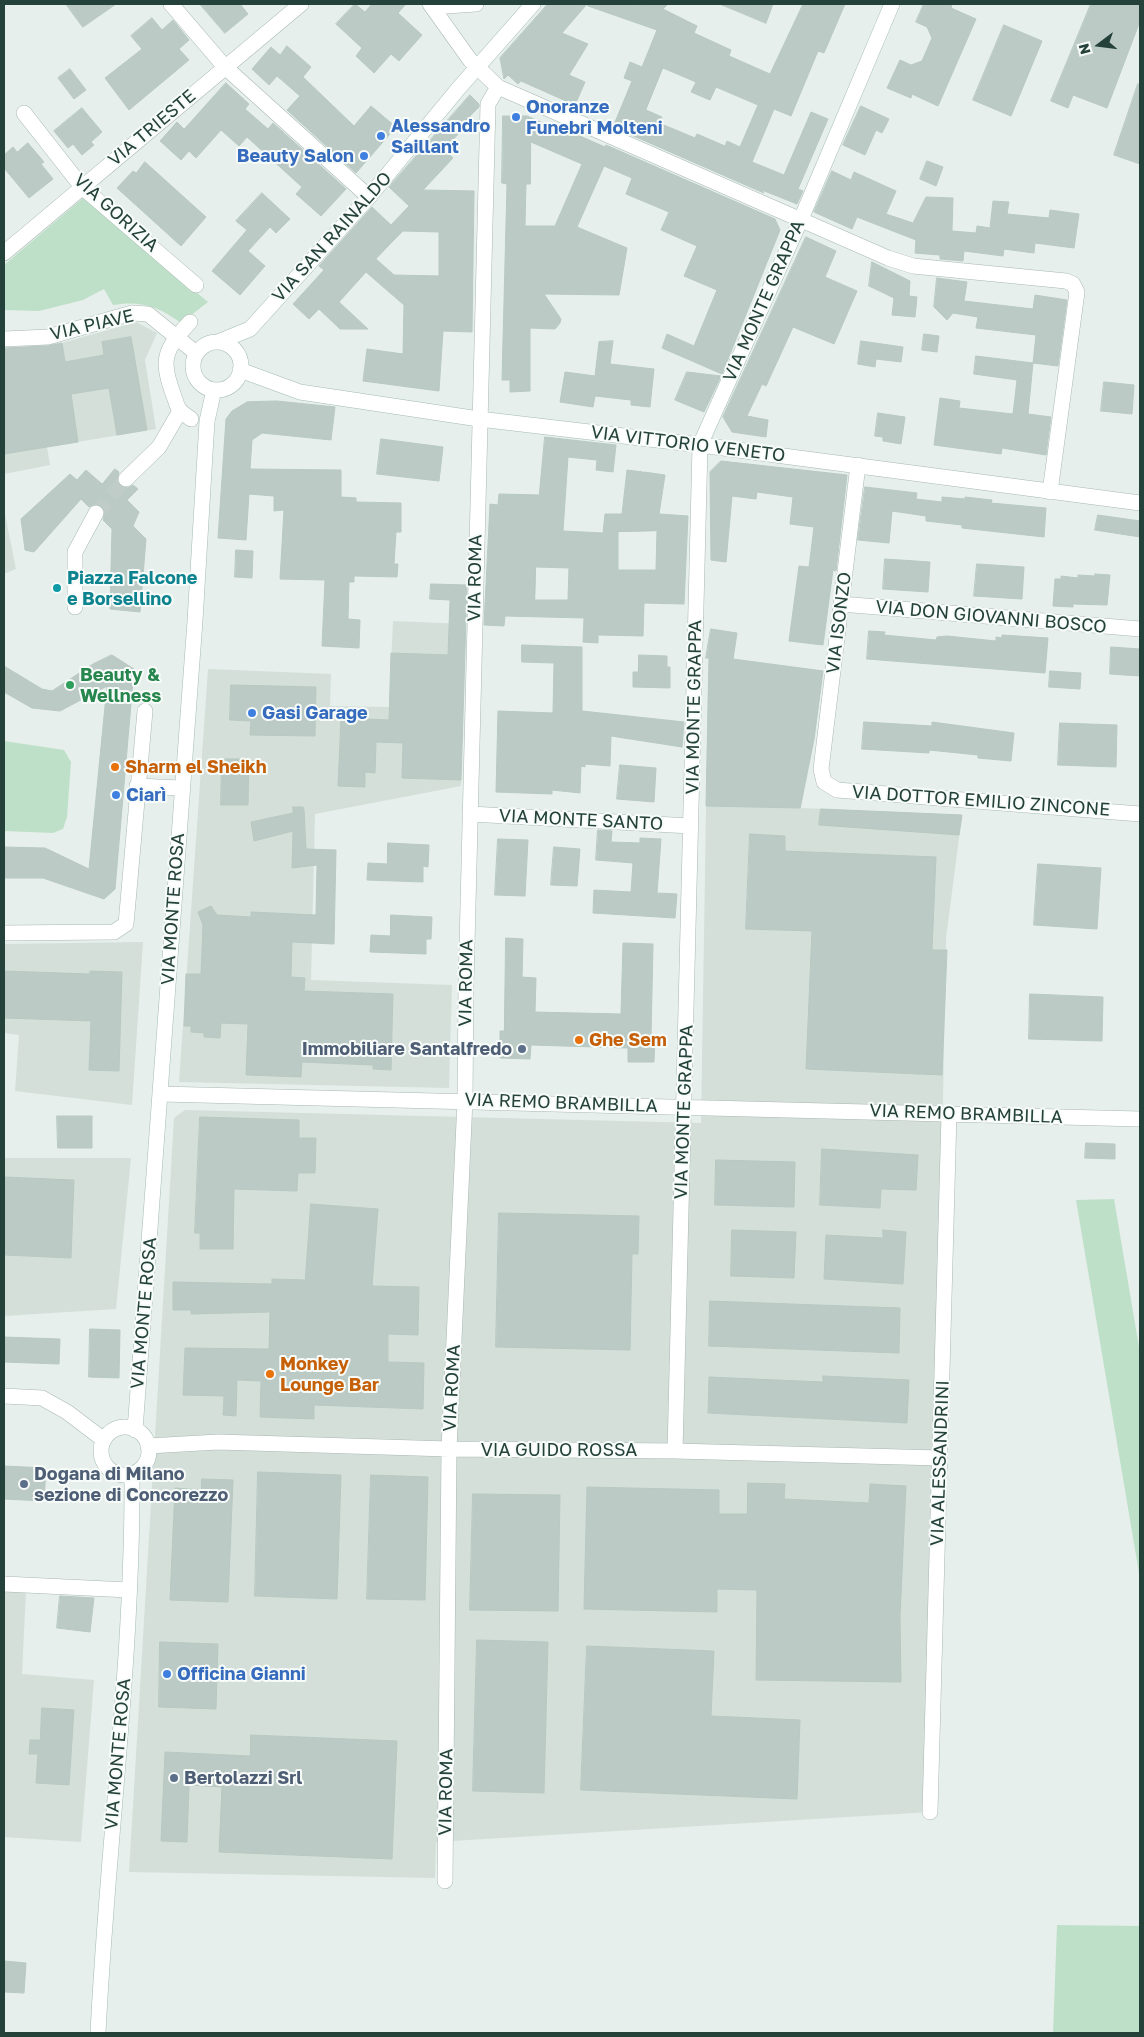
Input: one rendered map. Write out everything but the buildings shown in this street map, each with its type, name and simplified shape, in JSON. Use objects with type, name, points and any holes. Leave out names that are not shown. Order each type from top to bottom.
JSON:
[{"type":"street","points":[[171,4],[224,67],[369,197]]},
{"type":"street","name":"VIA TRIESTE","points":[[4,253],[301,4]]},
{"type":"street","points":[[431,5],[476,4]]},
{"type":"street","name":"VIA SAN RAINALDO","points":[[218,342],[250,329],[369,197],[533,4]]},
{"type":"street","name":"VIA MONTE GRAPPA","points":[[674,1451],[700,445],[892,4]]},
{"type":"street","points":[[431,5],[478,68],[498,87],[888,258],[913,266],[1066,281],[1074,284],[1077,292],[1050,492]]},
{"type":"street","name":"VIA ROMA","points":[[445,1881],[449,1449],[465,1100],[479,419],[488,104],[498,87]]},
{"type":"street","name":"VIA GORIZIA","points":[[24,112],[82,187],[196,284]]},
{"type":"street","name":"VIA PIAVE","points":[[4,339],[48,337],[132,313],[148,314],[196,353]]},
{"type":"street","points":[[126,479],[159,447],[186,415],[173,394],[165,362],[168,348],[190,322]]},
{"type":"street","points":[[218,342],[226,343],[238,354],[240,370],[234,383],[221,390],[214,390],[200,383],[192,368],[196,353],[205,344],[218,342]]},
{"type":"street","name":"VIA VITTORIO VENETO","points":[[240,370],[300,392],[479,419],[858,465],[1140,503]]},
{"type":"street","name":"VIA MONTE ROSA","points":[[135,1430],[161,1094],[181,788],[195,621],[207,420],[214,390]]},
{"type":"street","name":"VIA ISONZO","points":[[824,782],[821,769],[858,465]]},
{"type":"street","points":[[75,607],[75,552],[96,513]]},
{"type":"street","name":"VIA DON GIOVANNI BOSCO","points":[[841,604],[1140,629]]},
{"type":"street","points":[[4,933],[120,930],[126,924],[145,711]]},
{"type":"street","name":"VIA DOTTOR EMILIO ZINCONE","points":[[824,782],[837,790],[1140,814]]},
{"type":"street","points":[[137,786],[181,788]]},
{"type":"street","name":"VIA MONTE SANTO","points":[[470,814],[691,826]]},
{"type":"street","name":"VIA REMO BRAMBILLA","points":[[161,1094],[465,1100],[1140,1119]]},
{"type":"street","name":"VIA ALESSANDRINI","points":[[930,1812],[949,1114]]},
{"type":"street","points":[[4,1396],[42,1398],[67,1412],[104,1440]]},
{"type":"street","points":[[118,1428],[135,1430],[143,1437],[148,1446],[146,1463],[132,1474],[118,1474],[106,1466],[101,1449],[104,1440],[111,1432],[118,1428]]},
{"type":"street","name":"VIA GUIDO ROSSA","points":[[148,1446],[218,1442],[449,1449],[674,1451],[940,1458]]},
{"type":"street","name":"VIA MONTE ROSA","points":[[98,2033],[108,1865],[121,1730],[129,1590],[132,1474]]},
{"type":"street","points":[[4,1584],[129,1590]]},
{"type":"shaded area","points":[[136,322],[157,333],[145,360],[156,429],[47,447],[50,465],[4,474],[4,348],[62,343]]},
{"type":"shaded area","points":[[4,509],[16,569],[4,574]]},
{"type":"shaded area","points":[[393,621],[465,624],[461,786],[315,814],[311,980],[452,985],[449,1088],[179,1082],[208,669],[331,674],[330,706],[389,707]]},
{"type":"shaded area","points":[[747,661],[823,671],[815,738],[801,808],[962,815],[946,938],[930,1812],[436,1842],[435,1878],[129,1872],[174,1118],[185,1110],[701,1123],[708,684],[745,688]]},
{"type":"shaded area","points":[[143,942],[132,1105],[15,1091],[19,1035],[4,1033],[4,944]]},
{"type":"shaded area","points":[[4,1158],[131,1158],[116,1309],[4,1316]]},
{"type":"shaded area","points":[[4,1590],[26,1591],[22,1674],[94,1680],[81,1842],[4,1837]]},
{"type":"green space","points":[[83,198],[208,302],[181,323],[149,306],[132,303],[113,305],[104,289],[83,300],[39,311],[4,310],[4,265]]},
{"type":"green space","points":[[4,741],[64,750],[71,762],[67,817],[63,829],[53,833],[4,831]]},
{"type":"green space","points":[[1114,1199],[1140,1353],[1140,1579],[1076,1200]]},
{"type":"green space","points":[[1057,1925],[1140,1926],[1140,2033],[1053,2033]]},
{"type":"tunnel","points":[[96,513],[126,479]]},
{"type":"place","name":"Onoranze Funebri Molteni","points":[[516,117]]},
{"type":"place","name":"Alessandro Saillant","points":[[381,136]]},
{"type":"place","name":"Beauty Salon","points":[[364,156]]},
{"type":"place","name":"Piazza Falcone e Borsellino","points":[[57,588]]},
{"type":"place","name":"Beauty & Wellness","points":[[70,685]]},
{"type":"place","name":"Gasi Garage","points":[[252,713]]},
{"type":"place","name":"Sharm el Sheikh","points":[[115,767]]},
{"type":"place","name":"Ciarì","points":[[116,795]]},
{"type":"place","name":"Ghe Sem","points":[[579,1040]]},
{"type":"place","name":"Immobiliare Santalfredo","points":[[522,1049]]},
{"type":"place","name":"Monkey Lounge Bar","points":[[270,1374]]},
{"type":"place","name":"Dogana di Milano sezione di Concorezzo","points":[[24,1484]]},
{"type":"place","name":"Officina Gianni","points":[[167,1674]]},
{"type":"place","name":"Bertolazzi Srl","points":[[174,1778]]}]
